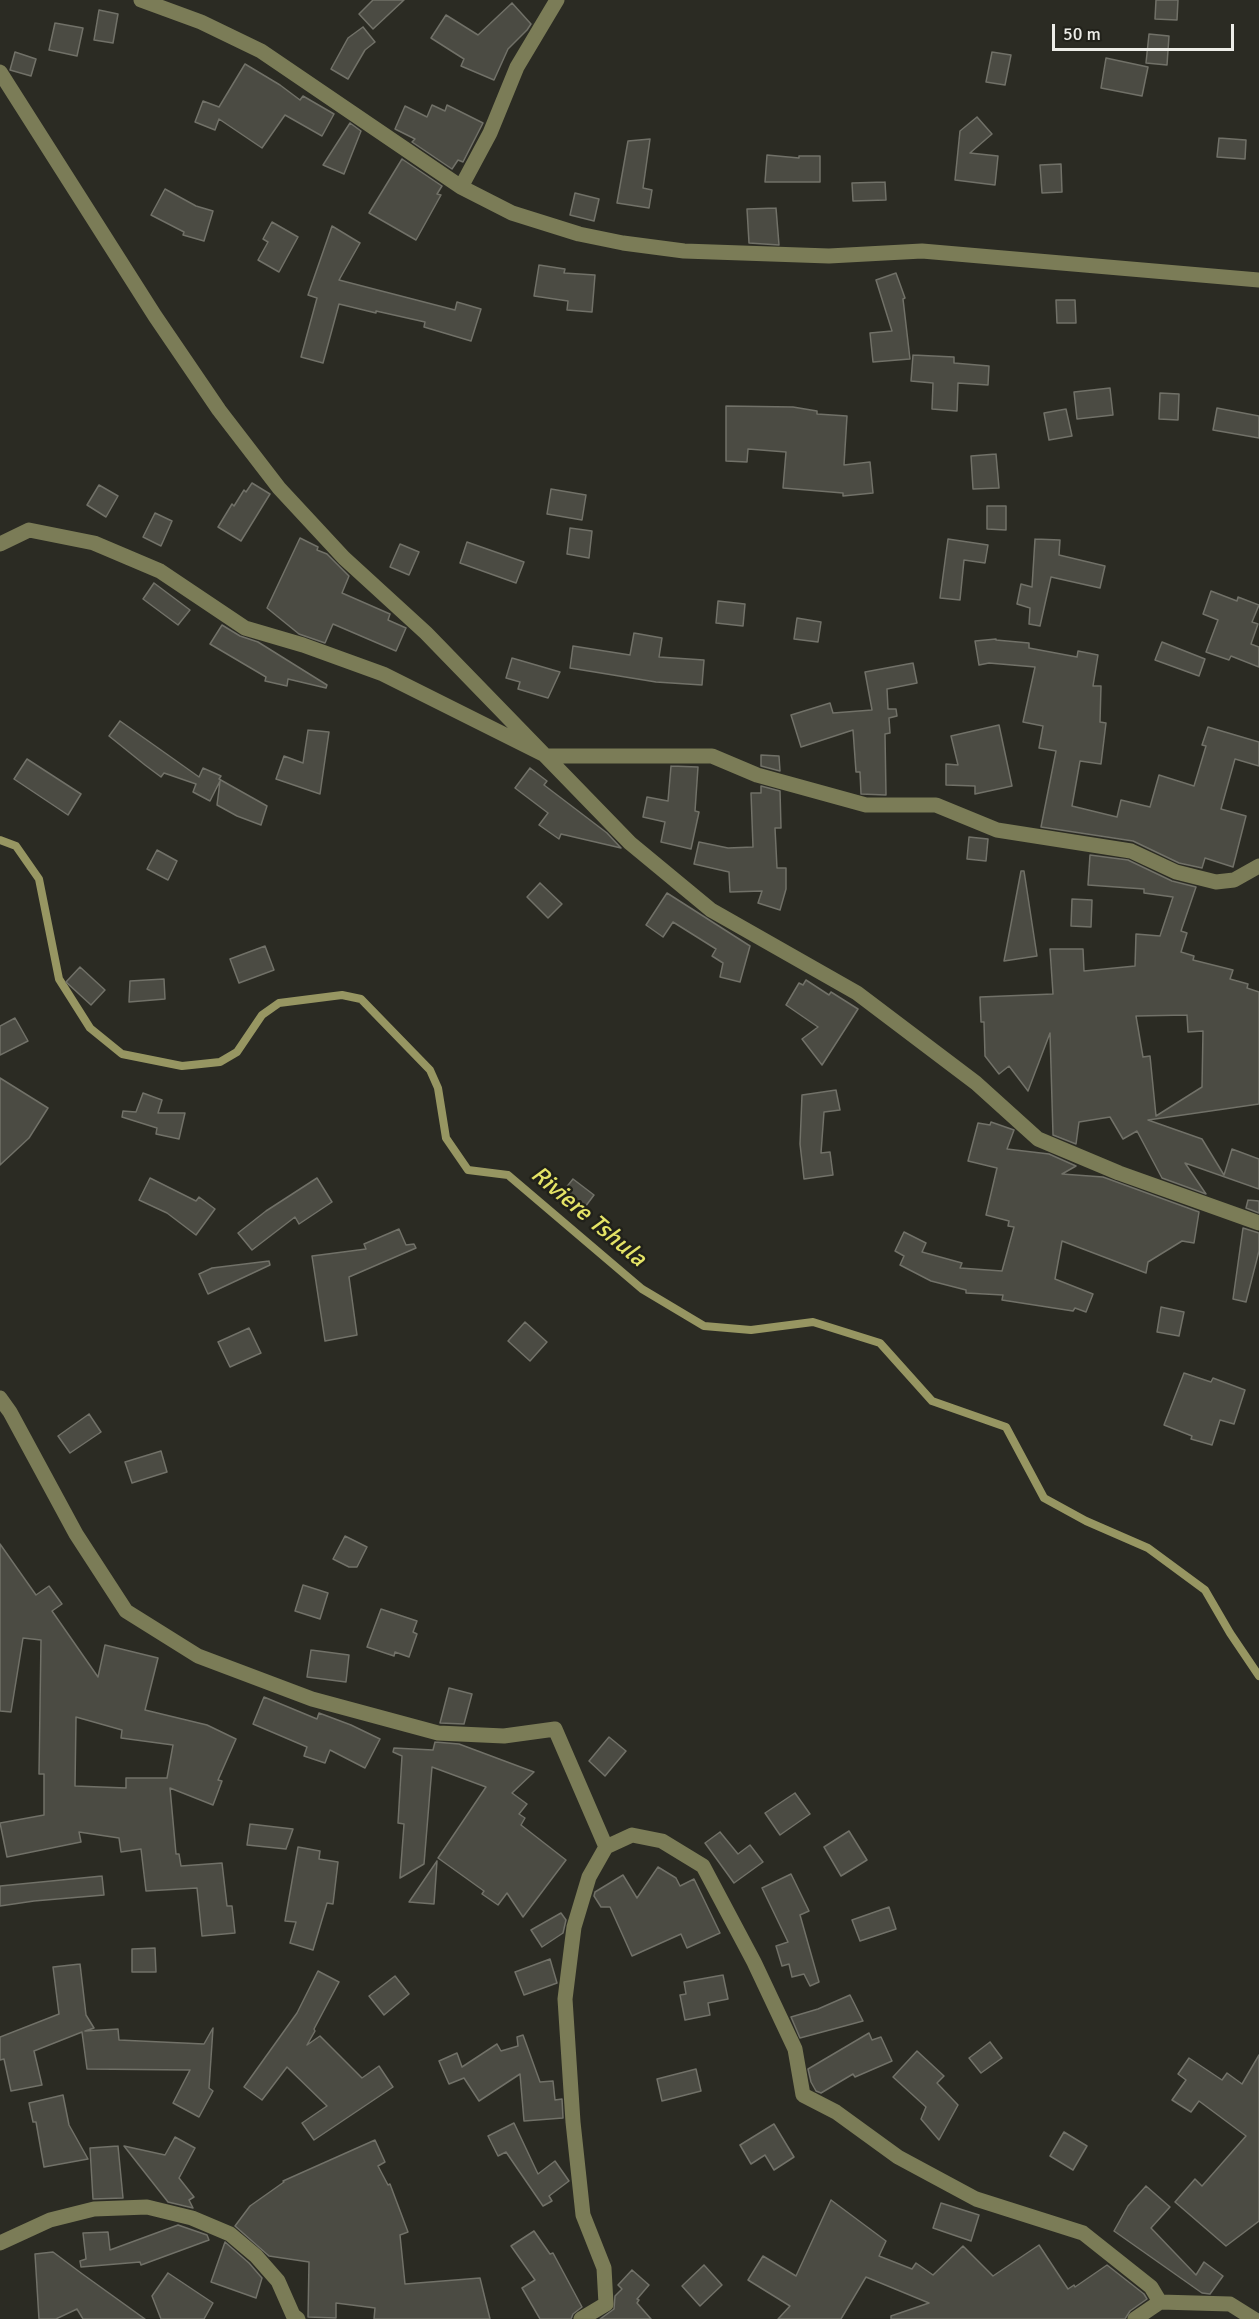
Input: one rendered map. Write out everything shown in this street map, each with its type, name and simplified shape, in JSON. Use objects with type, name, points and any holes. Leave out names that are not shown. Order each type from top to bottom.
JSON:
[{"type":"street","points":[[141,0],[201,22],[261,51],[461,187],[512,213],[579,234],[623,243],[684,251],[829,256],[922,251],[1258,276]]},
{"type":"street","points":[[461,187],[490,132],[517,67],[557,0]]},
{"type":"street","points":[[0,72],[161,325],[219,410],[279,488],[344,558],[426,633],[630,843],[711,910],[857,993],[976,1083],[1038,1139],[1119,1173],[1259,1223]]},
{"type":"street","points":[[0,544],[29,530],[94,543],[160,571],[245,628],[303,645],[383,674],[547,756],[712,756],[757,775],[866,805],[936,805],[997,830],[1131,851],[1176,872],[1216,882],[1234,880],[1259,866]]},
{"type":"street","points":[[0,1398],[10,1412],[76,1534],[126,1611],[198,1656],[312,1699],[438,1733],[504,1736],[555,1729],[606,1847]]},
{"type":"street","points":[[582,2319],[606,2304],[604,2268],[583,2215],[573,2122],[565,1999],[574,1928],[589,1877],[606,1847],[632,1835],[662,1841],[704,1866],[754,1962],[795,2049],[803,2095],[836,2112],[898,2157],[976,2199],[1083,2233],[1151,2287],[1160,2302]]},
{"type":"street","points":[[0,2243],[50,2220],[94,2209],[147,2207],[192,2218],[230,2234],[256,2256],[278,2281],[293,2315],[298,2319]]},
{"type":"street","points":[[1135,2319],[1160,2302],[1230,2304],[1254,2319]]},
{"type":"building","points":[[373,0],[404,0],[373,29],[359,14]]},
{"type":"building","points":[[1156,0],[1178,0],[1177,20],[1155,19]]},
{"type":"building","points":[[512,3],[531,24],[508,49],[494,80],[461,66],[464,59],[431,38],[446,15],[478,35]]},
{"type":"building","points":[[99,10],[118,14],[113,43],[94,40]]},
{"type":"building","points":[[55,23],[83,28],[77,56],[49,50]]},
{"type":"building","points":[[363,27],[375,42],[365,50],[348,79],[331,69],[348,38]]},
{"type":"building","points":[[1149,34],[1169,36],[1167,65],[1146,63]]},
{"type":"building","points":[[15,52],[36,59],[31,76],[10,70]]},
{"type":"building","points":[[992,52],[1011,55],[1005,85],[986,82]]},
{"type":"building","points":[[1106,58],[1148,67],[1142,96],[1101,88]]},
{"type":"building","points":[[245,64],[300,100],[303,96],[334,114],[322,136],[285,115],[262,148],[219,119],[215,130],[195,122],[203,101],[219,107]]},
{"type":"building","points":[[432,105],[445,111],[447,105],[483,123],[463,162],[458,160],[452,169],[412,142],[415,139],[395,129],[405,106],[427,117]]},
{"type":"building","points":[[977,117],[992,134],[970,153],[998,156],[995,185],[955,180],[960,131]]},
{"type":"building","points":[[350,123],[361,131],[344,174],[323,165]]},
{"type":"building","points":[[1219,138],[1246,140],[1245,159],[1217,157]]},
{"type":"building","points":[[650,139],[643,188],[652,190],[649,208],[617,203],[628,141]]},
{"type":"building","points":[[767,155],[799,158],[799,156],[820,156],[820,182],[765,182]]},
{"type":"building","points":[[402,159],[442,186],[437,194],[441,195],[416,240],[369,213]]},
{"type":"building","points":[[1061,164],[1062,192],[1042,193],[1040,165]]},
{"type":"building","points":[[885,182],[886,200],[853,201],[852,183]]},
{"type":"building","points":[[165,189],[196,206],[213,211],[204,241],[183,235],[184,232],[151,215]]},
{"type":"building","points":[[575,193],[599,199],[594,221],[570,215]]},
{"type":"building","points":[[776,208],[779,245],[749,243],[747,209]]},
{"type":"building","points":[[272,222],[298,237],[279,272],[258,260],[268,242],[263,239]]},
{"type":"building","points":[[332,226],[360,243],[339,280],[455,310],[457,302],[481,309],[471,341],[424,327],[425,322],[339,304],[323,363],[301,357],[317,298],[308,295]]},
{"type":"building","points":[[539,265],[565,269],[564,273],[595,275],[592,312],[567,310],[568,301],[534,296]]},
{"type":"building","points":[[896,273],[905,298],[903,299],[910,359],[873,362],[870,333],[892,331],[876,280]]},
{"type":"building","points":[[1056,300],[1075,300],[1076,323],[1057,323]]},
{"type":"building","points":[[913,355],[954,357],[954,363],[989,366],[988,385],[958,383],[957,411],[932,409],[933,383],[911,381]]},
{"type":"building","points":[[1110,388],[1113,415],[1077,419],[1074,392]]},
{"type":"building","points":[[1160,393],[1179,394],[1178,420],[1159,419]]},
{"type":"building","points":[[726,406],[793,407],[817,411],[817,414],[847,416],[844,465],[870,462],[873,493],[843,496],[843,493],[783,488],[786,452],[748,449],[747,462],[726,461]]},
{"type":"building","points":[[1217,408],[1259,416],[1259,438],[1213,430]]},
{"type":"building","points":[[1066,409],[1072,436],[1049,440],[1044,413]]},
{"type":"building","points":[[996,454],[999,488],[973,489],[971,456]]},
{"type":"building","points":[[252,483],[270,494],[241,541],[218,527],[232,504],[234,506],[244,490],[246,492]]},
{"type":"building","points":[[99,485],[118,496],[106,517],[87,505]]},
{"type":"building","points":[[551,489],[586,495],[582,520],[547,514]]},
{"type":"building","points":[[987,506],[1006,506],[1006,530],[987,529]]},
{"type":"building","points":[[155,513],[172,521],[161,546],[143,537]]},
{"type":"building","points":[[570,528],[592,531],[589,558],[567,554]]},
{"type":"building","points":[[300,538],[318,547],[317,550],[327,554],[349,576],[342,593],[390,614],[388,620],[406,628],[396,651],[333,624],[325,643],[299,634],[267,608]]},
{"type":"building","points":[[948,539],[988,545],[985,563],[964,560],[960,600],[940,598]]},
{"type":"building","points":[[1035,539],[1060,540],[1059,555],[1105,566],[1100,588],[1051,577],[1040,626],[1029,624],[1030,608],[1017,604],[1021,584],[1032,587]]},
{"type":"building","points":[[467,542],[524,562],[516,583],[460,563]]},
{"type":"building","points":[[400,544],[419,552],[409,575],[390,567]]},
{"type":"building","points":[[154,583],[190,610],[178,625],[143,599]]},
{"type":"building","points":[[1211,591],[1237,601],[1238,597],[1259,605],[1252,622],[1258,624],[1251,644],[1259,647],[1259,667],[1231,656],[1229,660],[1206,652],[1218,620],[1203,614]]},
{"type":"building","points":[[718,601],[745,604],[743,626],[716,623]]},
{"type":"building","points":[[797,618],[821,622],[818,642],[794,639]]},
{"type":"building","points":[[222,625],[240,636],[258,642],[327,685],[326,688],[288,679],[287,686],[265,681],[266,677],[210,644]]},
{"type":"building","points":[[634,633],[662,638],[659,657],[704,660],[702,685],[656,682],[570,668],[573,646],[630,655]]},
{"type":"building","points":[[996,639],[1029,643],[1029,648],[1077,657],[1078,651],[1098,655],[1093,686],[1101,686],[1100,722],[1106,723],[1101,764],[1080,761],[1072,806],[1117,817],[1121,800],[1150,807],[1159,775],[1194,786],[1206,746],[1202,745],[1208,727],[1259,742],[1259,766],[1235,759],[1221,809],[1246,816],[1233,867],[1205,858],[1202,868],[1179,863],[1133,841],[1041,827],[1056,751],[1039,748],[1043,726],[1023,722],[1035,667],[989,663],[979,665],[975,641]]},
{"type":"building","points":[[1162,642],[1205,659],[1199,676],[1155,660]]},
{"type":"building","points":[[512,658],[560,672],[548,698],[518,689],[520,682],[506,678]]},
{"type":"building","points":[[913,663],[917,683],[887,689],[888,709],[896,709],[897,716],[889,718],[890,733],[885,734],[886,795],[861,794],[860,772],[856,772],[853,730],[801,747],[791,715],[830,703],[833,713],[872,710],[865,672]]},
{"type":"building","points":[[120,721],[199,777],[203,768],[221,776],[219,779],[267,806],[261,825],[217,805],[220,781],[210,801],[193,792],[196,784],[164,773],[161,777],[109,736]]},
{"type":"building","points":[[999,725],[1012,786],[975,794],[975,786],[946,785],[946,764],[958,765],[951,736]]},
{"type":"building","points":[[308,730],[329,732],[320,794],[276,779],[284,756],[303,763]]},
{"type":"building","points":[[761,755],[779,756],[780,771],[761,766]]},
{"type":"building","points":[[27,759],[81,794],[68,815],[14,779]]},
{"type":"building","points":[[671,766],[698,767],[695,811],[699,812],[691,849],[661,842],[665,822],[643,817],[647,797],[668,801]]},
{"type":"building","points":[[530,768],[547,781],[544,785],[607,833],[621,848],[561,834],[559,839],[539,825],[548,813],[515,788]]},
{"type":"building","points":[[761,786],[780,791],[781,828],[775,828],[777,868],[786,868],[786,889],[780,910],[758,903],[762,891],[730,892],[729,872],[694,864],[699,842],[728,848],[753,847],[751,793],[761,793]]},
{"type":"building","points":[[969,837],[988,839],[986,861],[967,859]]},
{"type":"building","points":[[157,850],[177,861],[168,880],[147,869]]},
{"type":"building","points":[[1090,855],[1128,860],[1172,881],[1196,887],[1181,931],[1187,933],[1181,952],[1194,956],[1193,960],[1233,970],[1230,979],[1248,984],[1247,988],[1259,992],[1259,1104],[1148,1120],[1202,1139],[1224,1175],[1232,1149],[1259,1159],[1259,1189],[1185,1163],[1206,1194],[1162,1178],[1137,1131],[1123,1139],[1110,1117],[1079,1122],[1076,1144],[1053,1135],[1050,1033],[1028,1091],[1009,1066],[999,1074],[985,1056],[984,1022],[981,1022],[980,997],[1053,994],[1050,949],[1083,949],[1084,971],[1135,966],[1136,934],[1160,936],[1173,897],[1144,893],[1144,889],[1088,885]],"holes":[[[1187,1015],[1188,1032],[1203,1031],[1202,1087],[1156,1116],[1150,1056],[1143,1057],[1136,1016]]]},
{"type":"building","points":[[1021,871],[1024,871],[1037,956],[1004,961]]},
{"type":"building","points":[[540,883],[562,904],[548,918],[527,897]]},
{"type":"building","points":[[667,893],[750,946],[740,982],[720,977],[723,963],[712,956],[716,949],[673,922],[663,937],[646,925]]},
{"type":"building","points":[[1072,899],[1092,900],[1091,927],[1071,926]]},
{"type":"building","points":[[265,946],[274,970],[239,983],[230,959]]},
{"type":"building","points":[[80,967],[105,990],[91,1005],[66,982]]},
{"type":"building","points":[[164,979],[165,999],[129,1002],[130,981]]},
{"type":"building","points":[[806,980],[829,995],[831,992],[858,1009],[822,1065],[802,1039],[818,1027],[786,1005],[799,983],[803,985]]},
{"type":"building","points":[[15,1018],[28,1041],[0,1055],[0,1026]]},
{"type":"building","points":[[0,1078],[48,1108],[29,1138],[0,1165]]},
{"type":"building","points":[[836,1090],[840,1110],[824,1112],[821,1153],[830,1152],[833,1175],[804,1179],[800,1144],[802,1095]]},
{"type":"building","points":[[143,1093],[162,1100],[158,1113],[185,1113],[179,1139],[156,1134],[157,1128],[122,1117],[123,1111],[136,1112]]},
{"type":"building","points":[[991,1122],[1014,1130],[1007,1149],[1049,1154],[1076,1166],[1062,1174],[1103,1177],[1199,1212],[1194,1243],[1182,1241],[1148,1262],[1146,1273],[1062,1241],[1055,1279],[1093,1294],[1086,1312],[1075,1308],[1073,1311],[1002,1300],[1003,1295],[966,1293],[966,1290],[931,1281],[900,1265],[904,1256],[895,1251],[904,1232],[926,1243],[922,1252],[962,1263],[960,1268],[1002,1271],[1014,1227],[1008,1226],[1009,1221],[986,1215],[997,1168],[968,1161],[978,1123],[990,1125]]},
{"type":"building","points":[[150,1178],[196,1201],[199,1197],[215,1209],[196,1235],[167,1213],[139,1200]]},
{"type":"building","points":[[317,1178],[332,1202],[299,1224],[295,1217],[252,1250],[238,1233],[266,1211]]},
{"type":"building","points":[[573,1179],[594,1195],[582,1211],[561,1194]]},
{"type":"building","points":[[1248,1200],[1259,1201],[1259,1213],[1246,1208]]},
{"type":"building","points":[[1243,1228],[1259,1233],[1259,1251],[1246,1302],[1233,1299]]},
{"type":"building","points":[[399,1229],[406,1245],[414,1244],[416,1248],[349,1277],[357,1335],[325,1341],[312,1256],[366,1249],[364,1244]]},
{"type":"building","points":[[269,1261],[270,1265],[208,1294],[199,1274],[212,1268]]},
{"type":"building","points":[[1161,1307],[1184,1312],[1179,1336],[1157,1332]]},
{"type":"building","points":[[525,1322],[547,1342],[530,1361],[508,1341]]},
{"type":"building","points":[[249,1328],[261,1353],[230,1367],[218,1342]]},
{"type":"building","points":[[1184,1373],[1211,1382],[1213,1378],[1245,1390],[1234,1424],[1220,1420],[1212,1445],[1191,1439],[1192,1436],[1164,1425]]},
{"type":"building","points":[[89,1414],[101,1432],[70,1453],[58,1436]]},
{"type":"building","points":[[161,1451],[167,1472],[132,1483],[125,1462]]},
{"type":"building","points":[[345,1536],[367,1547],[357,1567],[349,1567],[333,1559]]},
{"type":"building","points":[[0,1544],[36,1595],[49,1586],[62,1604],[52,1611],[98,1677],[105,1645],[158,1658],[145,1710],[207,1725],[236,1739],[218,1780],[222,1781],[213,1805],[170,1788],[176,1854],[179,1854],[181,1866],[222,1863],[227,1906],[232,1906],[235,1933],[202,1936],[197,1888],[146,1891],[141,1849],[121,1852],[119,1838],[79,1832],[81,1842],[7,1857],[0,1823],[44,1815],[44,1774],[39,1774],[41,1640],[23,1638],[11,1712],[0,1711]],"holes":[[[76,1717],[122,1730],[121,1738],[173,1745],[167,1778],[126,1778],[126,1788],[75,1786]]]},
{"type":"building","points":[[303,1585],[328,1593],[320,1619],[295,1611]]},
{"type":"building","points":[[381,1609],[417,1621],[413,1632],[417,1634],[409,1657],[395,1652],[394,1656],[367,1647]]},
{"type":"building","points":[[311,1650],[349,1655],[346,1682],[307,1677]]},
{"type":"building","points":[[449,1688],[472,1694],[464,1724],[440,1723]]},
{"type":"building","points":[[264,1697],[317,1719],[319,1713],[380,1739],[365,1768],[330,1750],[325,1763],[304,1756],[307,1747],[253,1724]]},
{"type":"building","points":[[609,1737],[626,1751],[605,1776],[589,1761]]},
{"type":"building","points":[[435,1742],[459,1744],[534,1772],[512,1793],[527,1804],[519,1814],[525,1818],[521,1825],[566,1860],[523,1917],[507,1893],[498,1905],[482,1894],[484,1891],[438,1858],[486,1787],[432,1767],[424,1864],[400,1878],[404,1824],[398,1823],[402,1756],[393,1752],[394,1748],[433,1750]]},
{"type":"building","points":[[795,1793],[810,1814],[780,1835],[765,1813]]},
{"type":"building","points":[[250,1824],[293,1829],[286,1849],[247,1845]]},
{"type":"building","points":[[849,1831],[867,1860],[841,1876],[824,1847]]},
{"type":"building","points":[[720,1832],[738,1854],[750,1845],[763,1862],[734,1883],[705,1843]]},
{"type":"building","points":[[298,1847],[320,1851],[319,1859],[338,1862],[333,1904],[327,1903],[313,1950],[290,1943],[296,1922],[285,1921]]},
{"type":"building","points":[[437,1861],[434,1904],[409,1902]]},
{"type":"building","points":[[658,1867],[676,1878],[680,1886],[694,1879],[720,1933],[687,1948],[681,1934],[632,1956],[610,1907],[601,1907],[594,1896],[595,1892],[623,1875],[637,1898]]},
{"type":"building","points":[[791,1874],[809,1911],[800,1915],[819,1982],[810,1986],[804,1974],[792,1977],[789,1964],[782,1966],[776,1946],[788,1942],[762,1888]]},
{"type":"building","points":[[102,1876],[104,1895],[0,1906],[0,1886]]},
{"type":"building","points":[[889,1907],[896,1929],[860,1941],[852,1920]]},
{"type":"building","points":[[561,1913],[566,1920],[563,1933],[542,1947],[531,1930]]},
{"type":"building","points":[[155,1948],[156,1972],[132,1972],[132,1949]]},
{"type":"building","points":[[550,1959],[557,1983],[524,1995],[515,1972]]},
{"type":"building","points":[[80,1964],[86,2015],[94,2028],[85,2031],[118,2029],[119,2040],[204,2044],[213,2028],[209,2088],[213,2091],[199,2117],[173,2103],[190,2070],[87,2069],[82,2032],[34,2051],[42,2085],[11,2091],[4,2059],[0,2060],[0,2037],[59,2014],[53,1967]]},
{"type":"building","points":[[318,1971],[339,1982],[307,2045],[320,2036],[362,2078],[379,2066],[393,2087],[314,2140],[302,2123],[327,2106],[287,2067],[262,2100],[244,2087],[297,2013]]},
{"type":"building","points":[[723,1975],[728,1999],[708,2003],[710,2015],[685,2020],[680,1995],[686,1994],[684,1982]]},
{"type":"building","points":[[395,1976],[409,1994],[384,2015],[369,1996]]},
{"type":"building","points":[[850,1995],[863,2021],[800,2038],[791,2017],[818,2009]]},
{"type":"building","points":[[869,2033],[872,2040],[881,2037],[892,2061],[855,2077],[853,2074],[821,2093],[816,2091],[808,2069]]},
{"type":"building","points":[[523,2035],[540,2082],[553,2081],[555,2100],[562,2099],[563,2118],[524,2121],[520,2074],[479,2101],[464,2078],[449,2084],[439,2061],[457,2053],[462,2067],[497,2044],[501,2051],[518,2046],[517,2037]]},
{"type":"building","points":[[990,2042],[1002,2058],[981,2073],[969,2058]]},
{"type":"building","points":[[917,2051],[944,2076],[937,2083],[958,2105],[939,2140],[921,2119],[926,2107],[893,2077]]},
{"type":"building","points":[[1259,2055],[1259,2221],[1226,2246],[1175,2202],[1195,2179],[1202,2186],[1246,2136],[1199,2101],[1191,2112],[1172,2100],[1186,2080],[1178,2074],[1189,2058],[1222,2080],[1227,2073],[1242,2084]]},
{"type":"building","points":[[696,2069],[701,2091],[662,2101],[657,2079]]},
{"type":"building","points":[[63,2095],[69,2125],[88,2159],[44,2167],[36,2122],[33,2122],[29,2103]]},
{"type":"building","points":[[514,2123],[538,2174],[555,2161],[569,2181],[549,2196],[552,2201],[543,2206],[506,2152],[498,2156],[488,2136]]},
{"type":"building","points":[[774,2124],[794,2157],[774,2170],[765,2155],[751,2164],[740,2145]]},
{"type":"building","points":[[1064,2132],[1087,2146],[1073,2170],[1050,2156]]},
{"type":"building","points":[[175,2137],[195,2148],[179,2178],[194,2197],[189,2200],[193,2208],[168,2202],[124,2146],[165,2155]]},
{"type":"building","points":[[375,2140],[385,2162],[378,2166],[388,2185],[390,2184],[408,2232],[400,2235],[405,2284],[480,2278],[490,2319],[374,2319],[375,2308],[336,2303],[336,2318],[308,2317],[309,2262],[269,2256],[235,2226],[250,2206],[283,2181]]},
{"type":"building","points":[[118,2146],[123,2198],[93,2199],[90,2148]]},
{"type":"building","points":[[1146,2186],[1170,2207],[1151,2228],[1196,2275],[1204,2262],[1223,2276],[1210,2294],[1202,2293],[1114,2231],[1128,2206]]},
{"type":"building","points":[[831,2200],[886,2241],[879,2256],[912,2269],[916,2263],[933,2275],[963,2246],[993,2276],[1039,2245],[1068,2289],[1074,2285],[1075,2287],[1107,2265],[1144,2294],[1147,2299],[1130,2311],[1125,2319],[891,2319],[891,2316],[929,2303],[866,2277],[841,2319],[778,2319],[790,2306],[748,2280],[763,2256],[796,2276]]},
{"type":"building","points":[[941,2203],[979,2215],[971,2241],[933,2228]]},
{"type":"building","points":[[178,2225],[207,2235],[209,2240],[141,2265],[140,2262],[81,2267],[80,2261],[86,2259],[83,2233],[108,2232],[110,2250]]},
{"type":"building","points":[[534,2231],[550,2254],[553,2253],[582,2307],[573,2314],[571,2319],[540,2319],[522,2288],[535,2280],[511,2246]]},
{"type":"building","points":[[225,2242],[262,2278],[256,2298],[211,2282]]},
{"type":"building","points":[[53,2252],[145,2319],[83,2319],[77,2309],[56,2319],[39,2319],[35,2254]]},
{"type":"building","points":[[704,2265],[722,2285],[700,2306],[682,2286]]},
{"type":"building","points":[[632,2270],[649,2285],[637,2299],[639,2300],[637,2303],[651,2319],[600,2319],[614,2309],[615,2296],[622,2289],[618,2285]]},
{"type":"building","points":[[168,2273],[213,2303],[204,2319],[161,2319],[152,2296]]},
{"type":"waterway","name":"Riviere Tshula","points":[[0,840],[16,846],[39,879],[59,979],[90,1028],[122,1054],[182,1066],[220,1062],[237,1052],[262,1015],[279,1003],[342,995],[361,999],[430,1070],[438,1088],[446,1138],[468,1170],[508,1175],[642,1289],[704,1326],[751,1330],[813,1322],[880,1343],[932,1401],[1006,1427],[1044,1498],[1086,1521],[1148,1548],[1205,1590],[1259,1676]]}]
